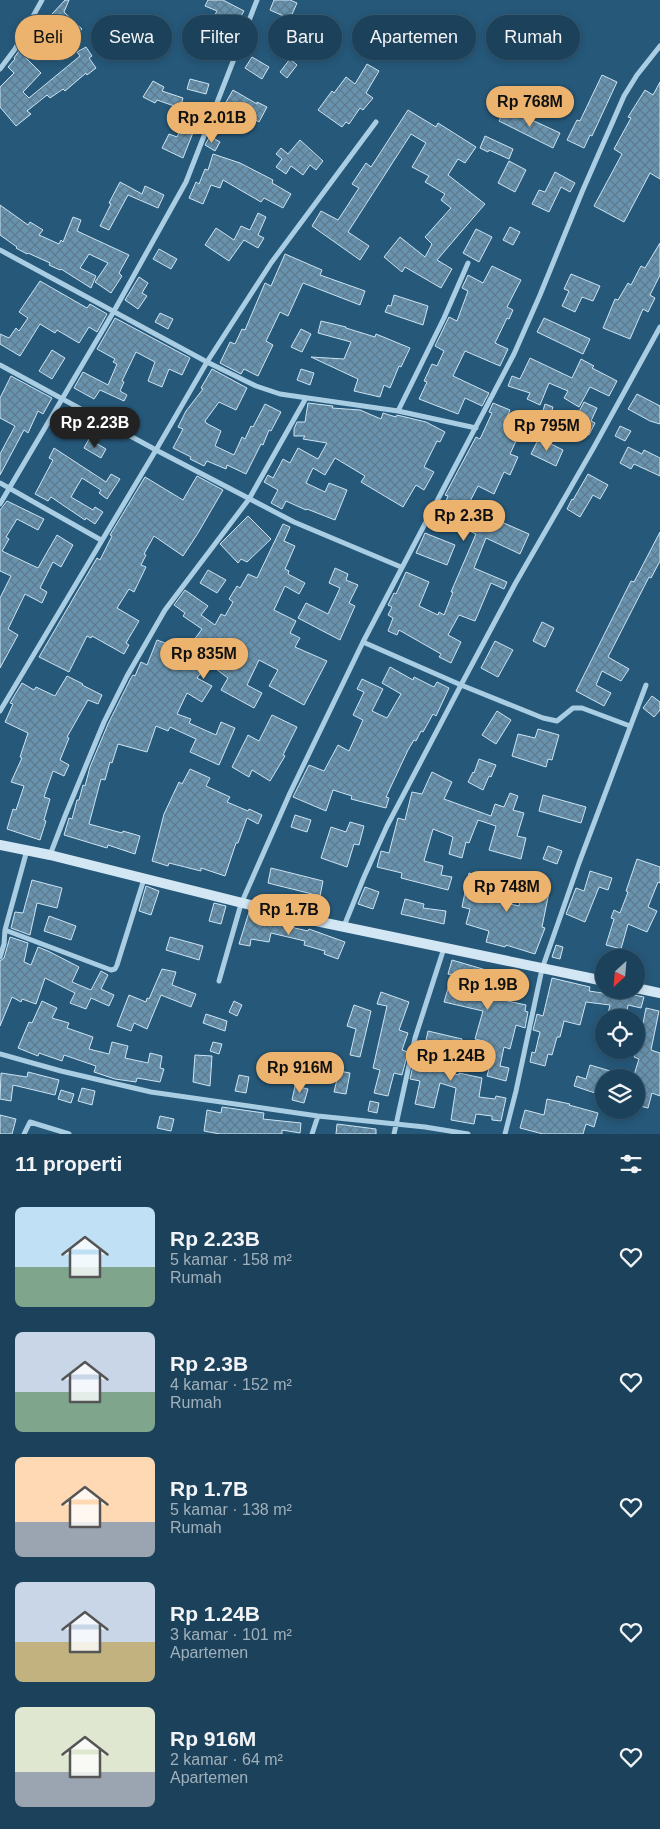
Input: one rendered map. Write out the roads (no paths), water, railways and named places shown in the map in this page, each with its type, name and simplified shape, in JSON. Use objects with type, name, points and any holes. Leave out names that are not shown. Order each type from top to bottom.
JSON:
[{"type":"street","points":[[0,69],[15,49],[42,0]]},
{"type":"street","points":[[0,504],[63,400],[186,182],[257,0]]},
{"type":"street","points":[[219,981],[241,904],[290,793],[363,642],[514,354],[624,96],[637,75],[660,46]]},
{"type":"street","points":[[0,711],[207,362],[271,263],[376,122]]},
{"type":"street","points":[[0,250],[207,362],[268,390],[280,394],[398,411],[476,428]]},
{"type":"street","points":[[398,411],[444,318],[468,263]]},
{"type":"street","points":[[344,926],[387,826],[515,584],[660,327]]},
{"type":"street","points":[[0,365],[294,522],[402,567]]},
{"type":"street","points":[[50,855],[104,722],[127,676],[165,610],[249,499],[306,398]]},
{"type":"street","points":[[0,483],[101,540]]},
{"type":"street","points":[[363,642],[461,686],[552,721],[557,721],[573,708],[582,708],[630,726]]},
{"type":"street","points":[[505,1134],[542,969],[579,863],[646,685]]},
{"type":"street","points":[[0,845],[50,855],[241,904],[595,979]]},
{"type":"street","points":[[0,957],[4,944],[5,930],[27,850]]},
{"type":"street","points":[[5,930],[110,970],[115,969],[144,879]]},
{"type":"street","points":[[394,1134],[415,1038],[444,947]]},
{"type":"street","points":[[645,990],[660,993]]},
{"type":"street","points":[[0,1054],[61,1071],[151,1092],[318,1116],[468,1134]]},
{"type":"street","points":[[312,1134],[318,1116]]},
{"type":"street","points":[[24,1134],[30,1122],[69,1134]]}]
